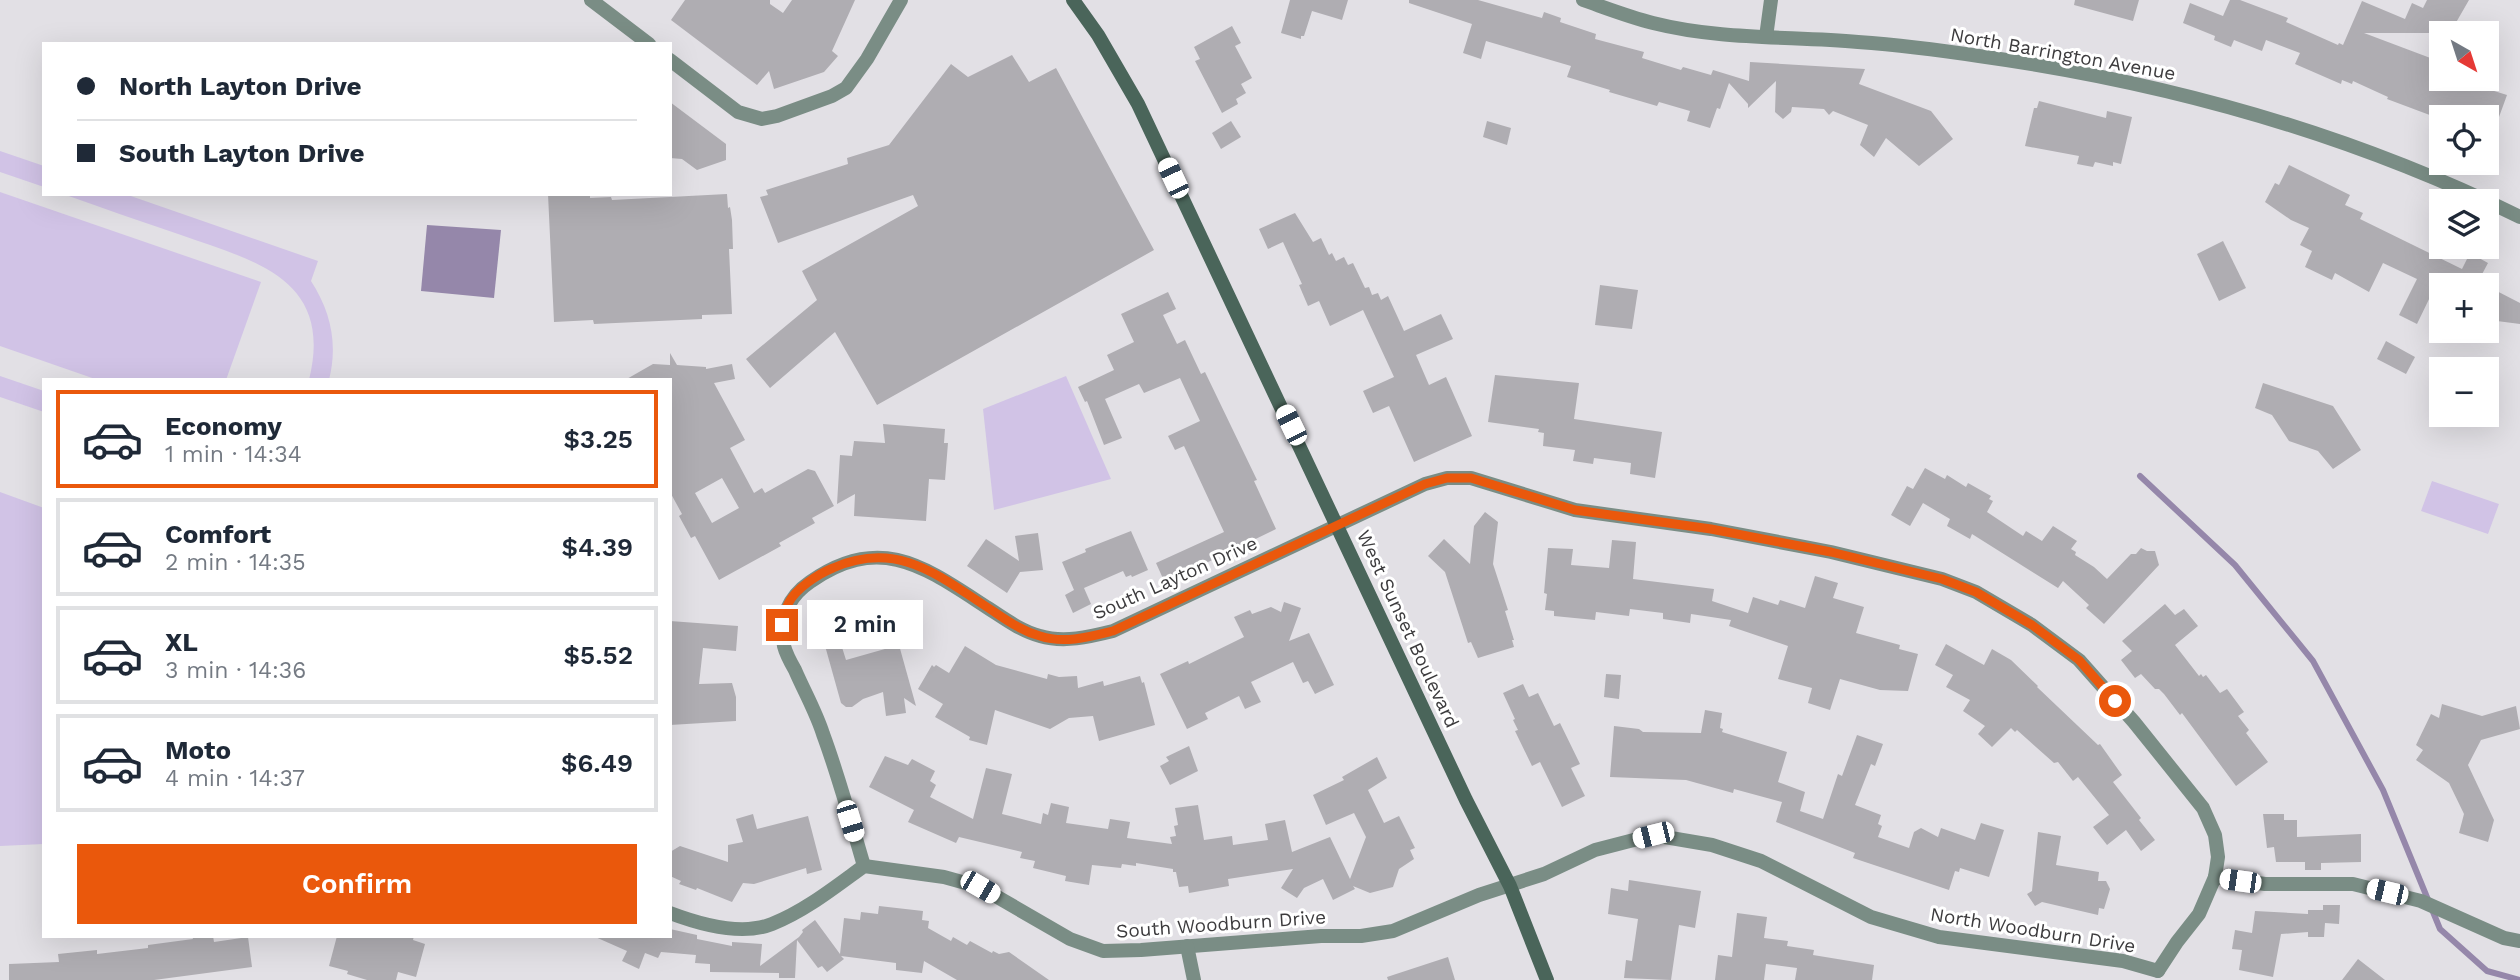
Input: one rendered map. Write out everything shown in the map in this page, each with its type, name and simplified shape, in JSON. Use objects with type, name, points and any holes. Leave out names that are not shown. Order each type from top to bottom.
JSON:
[{"type":"main road","name":"West Sunset Boulevard","points":[[1073,0],[1105,47],[1138,104],[1466,800],[1510,886],[1547,980]]},
{"type":"street","points":[[591,0],[646,42]]},
{"type":"street","points":[[672,62],[738,112],[762,118],[777,116],[832,96],[846,88],[867,59],[901,0]]},
{"type":"street","name":"North Barrington Avenue","points":[[1583,0],[1653,23],[1713,34],[1859,42],[1980,56],[2135,83],[2242,111],[2374,153],[2460,188],[2520,217]]},
{"type":"street","points":[[1766,37],[1771,0]]},
{"type":"street","name":"South Layton Drive","points":[[864,866],[823,732],[785,648],[782,625],[788,603],[804,586],[826,571],[851,560],[885,556],[914,564],[940,577],[1017,626],[1041,636],[1064,640],[1087,638],[1113,631],[1425,484],[1447,478],[1471,478],[1575,510],[1711,529],[1831,552],[1942,579],[1976,592],[2032,625],[2079,660],[2134,722],[2203,808],[2215,835],[2218,857],[2215,877]]},
{"type":"street","name":"North Woodburn Drive","points":[[1510,886],[1544,874],[1595,850],[1653,835],[1712,845],[1761,861],[1871,917],[1939,937],[2123,961],[2158,976]]},
{"type":"street","points":[[672,914],[696,923],[735,929],[769,925],[803,908],[864,866]]},
{"type":"street","name":"South Woodburn Drive","points":[[864,866],[944,877],[980,887],[1070,939],[1102,951],[1321,936],[1360,936],[1393,931],[1479,895],[1510,886]]},
{"type":"street","points":[[2158,976],[2177,942],[2199,914],[2215,877],[2265,884],[2353,884],[2421,901],[2504,938],[2520,941]]},
{"type":"street","points":[[1187,946],[1195,980]]},
{"type":"shaded area","points":[[0,151],[42,165],[42,186],[0,172]]},
{"type":"shaded area","points":[[0,192],[261,282],[227,378],[92,378],[0,346]]},
{"type":"shaded area","points":[[69,196],[131,196],[318,261],[311,281],[324,304],[331,329],[333,354],[329,378],[309,378],[314,346],[310,318],[299,297],[282,279],[236,254]]},
{"type":"shaded area","points":[[427,225],[501,230],[494,298],[421,291]]},
{"type":"shaded area","points":[[0,376],[42,390],[42,411],[0,397]]},
{"type":"shaded area","points":[[1066,376],[1111,479],[994,510],[983,409]]},
{"type":"shaded area","points":[[2432,481],[2499,504],[2488,534],[2421,511]]},
{"type":"shaded area","points":[[0,492],[42,507],[42,844],[0,846]]},
{"type":"building","points":[[685,0],[770,0],[770,4],[783,13],[792,0],[855,0],[832,51],[838,56],[824,72],[774,89],[769,71],[757,85],[671,20]]},
{"type":"building","points":[[1290,0],[1348,0],[1342,20],[1312,11],[1301,39],[1281,33]]},
{"type":"building","points":[[1409,0],[1478,0],[1542,18],[1544,12],[1561,18],[1560,22],[1596,34],[1595,39],[1644,52],[1642,58],[1681,70],[1683,67],[1711,75],[1713,70],[1749,81],[1750,62],[1865,69],[1859,84],[1931,111],[1953,139],[1919,166],[1886,138],[1874,157],[1860,145],[1868,125],[1833,111],[1829,115],[1824,109],[1792,107],[1791,112],[1783,119],[1775,112],[1776,81],[1748,108],[1748,104],[1729,83],[1710,128],[1687,121],[1690,111],[1659,102],[1657,106],[1567,77],[1571,66],[1486,41],[1481,59],[1463,53],[1472,24],[1409,3]]},
{"type":"building","points":[[2075,0],[2139,0],[2133,21],[2074,5]]},
{"type":"building","points":[[2230,0],[2240,0],[2288,18],[2286,22],[2343,45],[2362,1],[2405,19],[2412,3],[2423,8],[2427,0],[2469,0],[2457,21],[2429,21],[2429,33],[2364,33],[2429,57],[2429,91],[2494,91],[2507,95],[2499,117],[2499,105],[2429,105],[2429,115],[2387,99],[2388,97],[2353,81],[2352,84],[2342,80],[2341,84],[2295,64],[2300,53],[2266,40],[2262,51],[2234,40],[2231,47],[2214,40],[2215,36],[2183,23],[2190,3],[2223,16]]},
{"type":"building","points":[[1232,26],[1241,43],[1235,46],[1252,78],[1241,84],[1246,93],[1236,99],[1238,104],[1222,113],[1195,61],[1200,59],[1194,47]]},
{"type":"building","points":[[1012,55],[1029,82],[1056,68],[1154,250],[877,405],[835,332],[770,388],[746,359],[817,300],[802,271],[918,206],[913,195],[778,243],[760,197],[768,195],[766,190],[848,164],[847,158],[889,145],[951,64],[968,77]]},
{"type":"building","points":[[2039,101],[2106,118],[2107,111],[2132,117],[2121,164],[2113,162],[2113,166],[2095,162],[2093,167],[2077,164],[2079,156],[2025,146],[2034,108],[2037,108]]},
{"type":"building","points":[[672,104],[726,144],[726,160],[697,170],[682,159],[672,158]]},
{"type":"building","points":[[1231,121],[1241,137],[1221,149],[1212,133]]},
{"type":"building","points":[[1487,121],[1511,128],[1507,145],[1483,137]]},
{"type":"building","points":[[2289,165],[2350,195],[2345,205],[2363,213],[2360,219],[2429,253],[2429,259],[2442,259],[2462,269],[2467,259],[2481,259],[2488,263],[2483,273],[2429,273],[2429,299],[2417,324],[2399,315],[2417,279],[2383,263],[2369,292],[2335,273],[2332,280],[2305,267],[2312,251],[2300,245],[2309,228],[2291,220],[2265,202],[2275,183],[2279,185]]},
{"type":"building","points":[[727,194],[732,220],[733,249],[729,249],[732,314],[702,315],[702,319],[594,324],[593,320],[554,322],[548,196],[611,197],[612,200]]},
{"type":"building","points":[[1295,213],[1313,242],[1321,238],[1329,255],[1332,253],[1336,261],[1344,257],[1348,265],[1353,263],[1365,288],[1369,287],[1372,295],[1378,293],[1381,300],[1388,296],[1404,331],[1441,314],[1453,339],[1416,355],[1429,385],[1446,377],[1472,436],[1414,462],[1389,406],[1373,413],[1363,391],[1394,377],[1363,310],[1330,326],[1319,301],[1308,306],[1299,285],[1302,284],[1283,242],[1268,249],[1259,229]]},
{"type":"building","points":[[2223,241],[2246,288],[2219,301],[2197,254]]},
{"type":"building","points":[[1600,285],[1638,290],[1632,329],[1595,325]]},
{"type":"building","points":[[1168,292],[1176,309],[1163,315],[1177,344],[1185,340],[1201,374],[1205,372],[1257,480],[1254,481],[1276,529],[1165,583],[1156,563],[1224,532],[1184,446],[1175,450],[1168,436],[1200,421],[1180,378],[1144,393],[1139,384],[1105,399],[1122,438],[1104,445],[1087,401],[1085,402],[1078,387],[1114,370],[1107,355],[1134,342],[1121,314]]},
{"type":"building","points":[[2499,292],[2520,303],[2520,324],[2499,321]]},
{"type":"building","points":[[2386,341],[2415,357],[2406,374],[2377,359]]},
{"type":"building","points":[[670,353],[677,365],[706,369],[732,364],[735,379],[714,383],[745,440],[730,448],[754,493],[762,488],[765,493],[808,469],[815,471],[834,506],[812,518],[815,523],[779,543],[781,546],[719,580],[695,536],[691,538],[672,496],[672,378],[628,378],[653,364],[670,365]],"holes":[[[722,478],[739,508],[712,523],[695,493]]]},
{"type":"building","points":[[1495,375],[1579,383],[1574,419],[1662,432],[1655,478],[1630,474],[1631,463],[1594,458],[1593,464],[1573,461],[1575,450],[1543,446],[1544,433],[1538,432],[1539,429],[1488,422]]},
{"type":"building","points":[[2263,383],[2333,406],[2361,450],[2333,469],[2318,451],[2289,441],[2272,415],[2255,408]]},
{"type":"building","points":[[883,424],[945,429],[944,443],[948,443],[945,480],[929,479],[926,521],[854,516],[855,494],[837,504],[840,455],[852,456],[854,441],[885,443]]},
{"type":"building","points":[[1925,468],[1945,479],[1947,475],[1966,487],[1968,483],[1991,496],[1989,499],[1993,501],[1987,512],[2023,536],[2026,531],[2042,541],[2053,526],[2077,541],[2071,549],[2076,552],[2075,555],[2107,579],[2131,554],[2136,554],[2141,548],[2155,551],[2159,565],[2104,624],[2086,608],[2089,605],[2063,581],[2058,588],[1972,534],[1970,539],[1947,526],[1950,519],[1923,503],[1910,526],[1891,515],[1907,486],[1913,489]]},
{"type":"building","points":[[1485,512],[1498,522],[1493,564],[1508,610],[1505,611],[1514,647],[1478,658],[1471,642],[1468,643],[1445,572],[1428,556],[1444,539],[1470,564],[1474,526]]},
{"type":"building","points":[[1131,531],[1148,570],[1132,577],[1126,577],[1123,571],[1084,588],[1091,604],[1073,613],[1065,595],[1074,590],[1062,562],[1086,552],[1085,549]]},
{"type":"building","points":[[1038,533],[1043,570],[1020,572],[1007,593],[967,566],[986,539],[1019,561],[1015,536]]},
{"type":"building","points":[[1612,540],[1636,542],[1633,579],[1714,589],[1712,601],[1748,613],[1753,597],[1778,605],[1780,600],[1805,608],[1815,576],[1838,583],[1833,598],[1864,607],[1856,633],[1900,645],[1899,649],[1918,654],[1908,691],[1880,690],[1840,679],[1830,710],[1808,703],[1812,688],[1778,679],[1788,646],[1729,626],[1731,620],[1691,614],[1690,623],[1663,619],[1663,613],[1630,609],[1629,616],[1596,612],[1595,620],[1554,616],[1554,611],[1545,610],[1548,548],[1573,549],[1571,565],[1609,568]]},
{"type":"building","points":[[1284,602],[1301,608],[1289,641],[1309,633],[1334,685],[1315,694],[1308,681],[1303,683],[1293,662],[1251,682],[1261,702],[1245,709],[1239,696],[1205,713],[1208,719],[1187,729],[1160,674],[1188,661],[1189,664],[1244,637],[1234,617],[1250,610],[1252,614],[1271,607],[1281,612]]},
{"type":"building","points":[[2165,604],[2175,615],[2184,609],[2198,626],[2175,645],[2199,676],[2206,675],[2220,693],[2227,689],[2244,712],[2238,716],[2249,730],[2246,733],[2268,762],[2236,786],[2182,713],[2180,715],[2164,694],[2155,689],[2141,674],[2135,678],[2121,660],[2132,651],[2122,641]]},
{"type":"building","points":[[672,621],[738,626],[736,651],[703,648],[699,684],[732,683],[736,697],[736,721],[672,725]]},
{"type":"building","points":[[835,625],[846,660],[899,645],[916,706],[904,698],[906,713],[886,716],[883,692],[863,699],[852,707],[841,703],[822,635],[825,630]]},
{"type":"building","points":[[1946,644],[1984,665],[1992,649],[2011,660],[2098,745],[2100,744],[2122,775],[2113,782],[2155,840],[2141,851],[2126,830],[2107,845],[2093,827],[2109,815],[2078,777],[2073,781],[2058,762],[2054,763],[2017,730],[2015,732],[2011,728],[1992,747],[1978,734],[1985,726],[1963,711],[1970,700],[1946,687],[1953,675],[1935,665]]},
{"type":"building","points":[[965,646],[996,665],[1047,679],[1048,674],[1059,677],[1077,676],[1078,688],[1103,681],[1104,686],[1140,676],[1155,725],[1099,741],[1093,716],[1069,718],[1050,729],[995,710],[987,745],[969,740],[970,737],[935,717],[943,704],[918,689],[932,665],[949,673]]},
{"type":"building","points":[[1606,674],[1621,675],[1619,699],[1604,697]]},
{"type":"building","points":[[1523,684],[1529,697],[1538,693],[1554,726],[1560,723],[1580,764],[1571,768],[1585,796],[1562,807],[1540,762],[1532,766],[1515,731],[1518,730],[1513,720],[1515,719],[1503,693]]},
{"type":"building","points":[[2442,704],[2482,716],[2516,706],[2520,729],[2481,740],[2468,765],[2494,820],[2488,842],[2459,833],[2464,814],[2449,783],[2416,760],[2423,750],[2416,745],[2431,714],[2439,718]]},
{"type":"building","points":[[1705,710],[1722,713],[1722,732],[1787,752],[1778,782],[1805,792],[1800,811],[1823,819],[1838,774],[1842,776],[1857,735],[1883,744],[1875,766],[1871,764],[1855,805],[1881,815],[1878,824],[1882,826],[1878,837],[1909,848],[1914,832],[1921,828],[1938,837],[1941,828],[1975,840],[1981,823],[2004,830],[1989,877],[1960,868],[1959,872],[1955,871],[1949,890],[1853,858],[1855,853],[1776,822],[1782,802],[1734,789],[1733,793],[1686,780],[1610,777],[1614,726],[1639,729],[1643,732],[1701,733]]},
{"type":"building","points":[[1189,746],[1198,771],[1170,785],[1160,766],[1169,761],[1166,757]]},
{"type":"building","points":[[885,756],[908,765],[912,759],[935,771],[930,781],[936,785],[930,797],[973,819],[986,768],[1012,774],[1002,814],[1041,824],[1043,813],[1048,815],[1051,803],[1069,807],[1066,823],[1108,829],[1110,819],[1130,822],[1127,838],[1172,844],[1170,837],[1176,836],[1174,826],[1178,825],[1175,808],[1198,805],[1204,840],[1232,836],[1233,845],[1268,840],[1265,824],[1285,820],[1292,852],[1330,837],[1350,879],[1366,837],[1354,813],[1326,825],[1313,795],[1344,780],[1342,777],[1377,757],[1387,778],[1368,790],[1384,823],[1399,816],[1415,848],[1410,850],[1414,859],[1399,869],[1393,887],[1370,893],[1353,886],[1355,889],[1333,900],[1323,879],[1304,888],[1297,898],[1281,888],[1293,869],[1228,879],[1229,886],[1189,893],[1188,886],[1179,887],[1173,869],[1136,863],[1136,866],[1122,864],[1121,868],[1092,865],[1089,885],[1065,881],[1066,876],[1033,868],[1035,861],[1020,858],[1022,852],[959,837],[956,843],[908,822],[914,810],[869,787]]},
{"type":"building","points":[[753,814],[757,829],[808,816],[822,870],[807,874],[806,868],[754,884],[743,883],[732,902],[679,884],[681,881],[672,877],[672,851],[680,846],[728,862],[728,845],[743,842],[736,819]]},
{"type":"building","points":[[2263,814],[2284,814],[2284,820],[2297,820],[2297,837],[2361,834],[2361,862],[2321,863],[2321,870],[2305,870],[2305,862],[2276,862],[2274,847],[2267,848]]},
{"type":"building","points":[[2038,832],[2061,836],[2056,865],[2099,872],[2098,881],[2106,881],[2110,889],[2104,909],[2099,908],[2098,915],[2042,902],[2035,906],[2027,894],[2032,891]]},
{"type":"building","points":[[1629,880],[1701,891],[1695,928],[1679,925],[1671,980],[1624,978],[1626,960],[1632,961],[1638,919],[1608,914],[1611,888],[1628,891]]},
{"type":"building","points":[[2323,905],[2340,905],[2339,924],[2325,923],[2324,937],[2308,937],[2308,932],[2281,934],[2273,977],[2239,970],[2242,950],[2232,949],[2235,930],[2252,933],[2255,911],[2308,914],[2308,910],[2323,910]]},
{"type":"building","points":[[879,906],[923,911],[922,920],[929,921],[928,928],[951,941],[953,937],[967,945],[970,941],[992,953],[1009,952],[1049,980],[957,980],[924,961],[922,973],[896,970],[896,963],[841,956],[844,959],[827,972],[822,966],[818,968],[797,940],[795,978],[779,978],[779,973],[710,972],[710,964],[695,963],[696,955],[661,952],[658,958],[645,953],[639,969],[622,961],[627,951],[598,938],[672,938],[672,929],[697,935],[697,939],[732,946],[732,942],[762,944],[760,966],[799,937],[802,930],[815,920],[840,954],[844,918],[860,920],[861,912],[878,914]]},
{"type":"building","points":[[1737,913],[1767,917],[1764,938],[1788,941],[1787,946],[1814,950],[1813,955],[1874,965],[1872,980],[1795,980],[1797,968],[1766,964],[1764,980],[1715,980],[1718,955],[1732,957]]},
{"type":"building","points":[[213,938],[214,942],[248,938],[252,967],[154,980],[9,980],[9,964],[59,962],[58,954],[97,950],[97,954]]},
{"type":"building","points":[[336,938],[414,938],[425,944],[416,977],[398,972],[396,980],[367,980],[329,966]]},
{"type":"building","points":[[1448,957],[1455,980],[1388,980],[1387,977]]},
{"type":"building","points":[[2358,959],[2385,980],[2342,980]]},
{"type":"waterway","points":[[2140,476],[2235,565],[2313,661],[2383,790],[2440,929],[2487,971],[2520,980]]},
{"type":"route","points":[[782,625],[788,603],[804,586],[826,571],[851,560],[885,556],[914,564],[940,577],[1017,626],[1041,636],[1064,640],[1087,638],[1113,631],[1425,484],[1447,478],[1471,478],[1575,510],[1711,529],[1831,552],[1942,579],[1976,592],[2032,625],[2079,660],[2115,701]]}]
